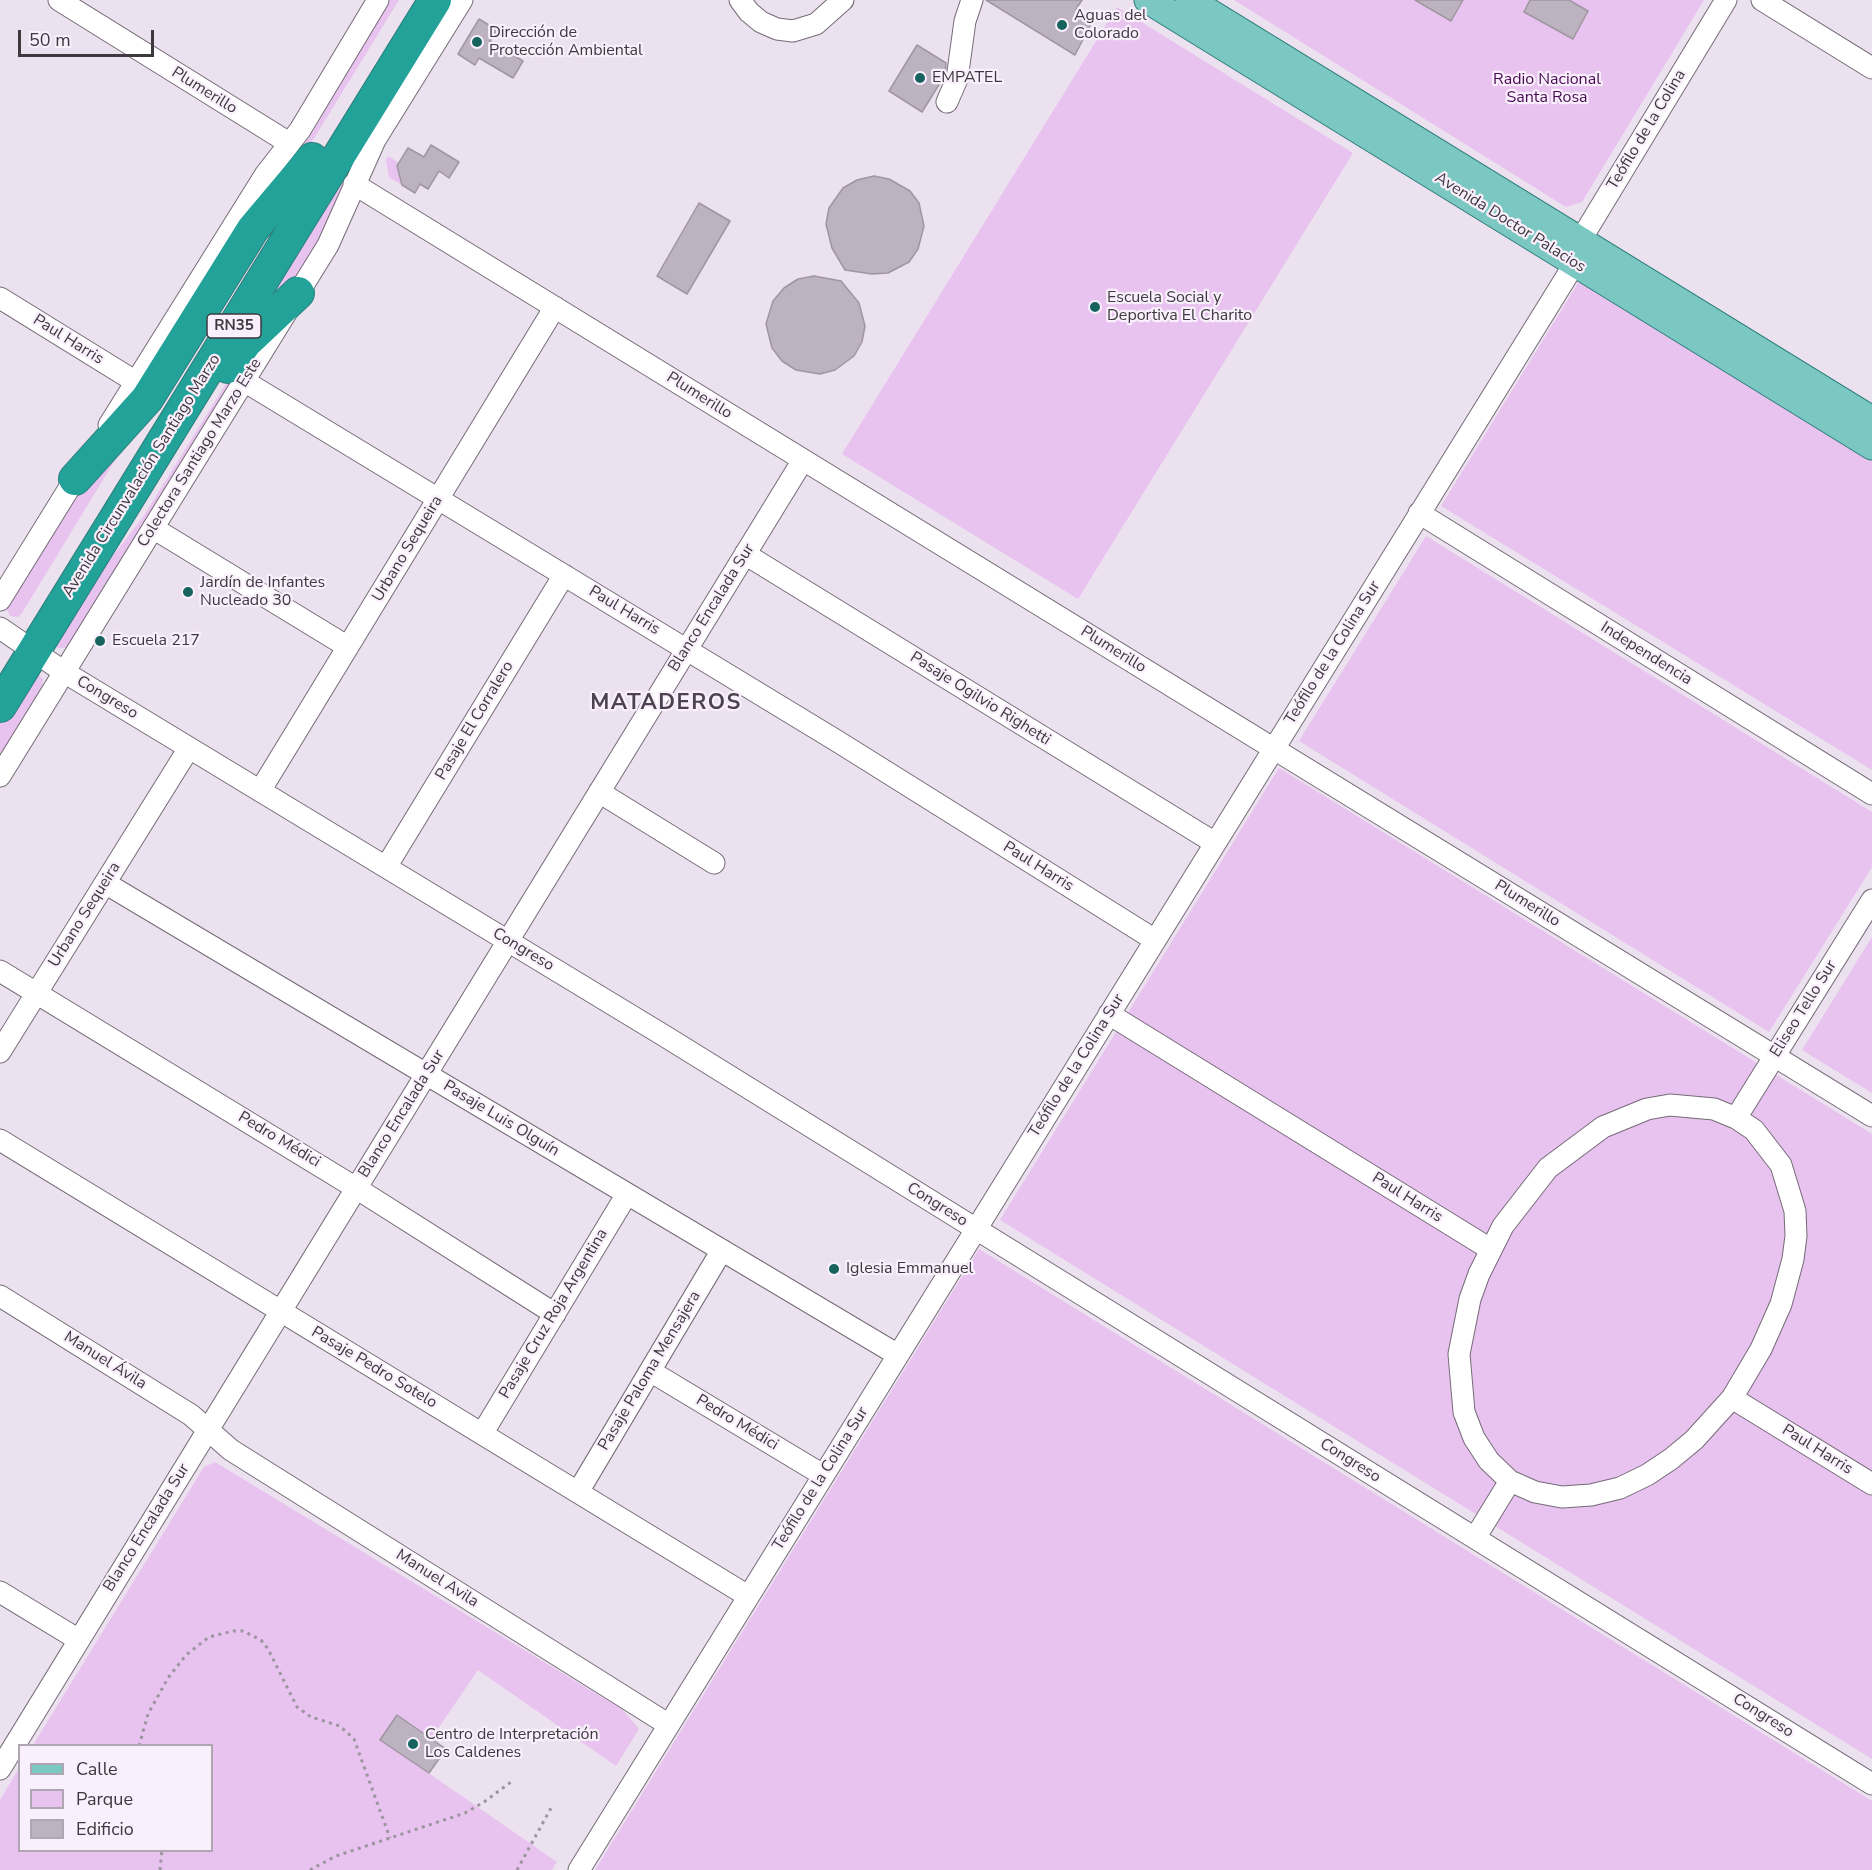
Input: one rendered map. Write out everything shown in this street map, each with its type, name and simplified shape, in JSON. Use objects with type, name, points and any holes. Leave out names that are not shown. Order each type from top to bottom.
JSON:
[{"type":"highway","name":"Avenida Circunvalación Santiago Marzo","points":[[0,667],[301,151],[410,0]]},
{"type":"highway","name":"Avenida Circunvalación Santiago Marzo","points":[[0,706],[17,640],[79,578],[435,0]]},
{"type":"highway","points":[[75,479],[147,399],[301,151]]},
{"type":"highway","points":[[79,578],[138,511],[237,353],[298,293]]},
{"type":"main road","name":"Avenida Doctor Palacios","points":[[1148,0],[1577,252],[1870,429]]},
{"type":"main road","name":"Avenida Doctor Palacios","points":[[1189,0],[1577,252]]},
{"type":"street","points":[[0,600],[265,175],[301,151],[300,130],[378,0]]},
{"type":"street","name":"Colectora Santiago Marzo Este","points":[[0,776],[334,235],[354,184],[384,126],[462,0]]},
{"type":"street","points":[[740,0],[761,22],[777,29],[793,31],[816,24],[843,0]]},
{"type":"street","points":[[947,102],[957,79],[965,21],[972,0]]},
{"type":"street","name":"Teófilo de la Colina","points":[[1577,252],[1726,0]]},
{"type":"street","points":[[1762,0],[1872,68]]},
{"type":"street","name":"Plumerillo","points":[[69,3],[301,151]]},
{"type":"street","name":"Plumerillo","points":[[354,184],[1872,1116]]},
{"type":"street","name":"Teófilo de la Colina Sur","points":[[579,1870],[1419,513],[1577,252]]},
{"type":"street","name":"Paul Harris","points":[[0,298],[136,382]]},
{"type":"street","name":"Urbano Sequeira","points":[[260,791],[555,308]]},
{"type":"street","name":"Paul Harris","points":[[244,381],[687,649],[1155,940]]},
{"type":"street","name":"Blanco Encalada Sur","points":[[0,1768],[803,460]]},
{"type":"street","name":"Independencia","points":[[1419,513],[1872,794]]},
{"type":"street","points":[[153,528],[348,647]]},
{"type":"street","name":"Pasaje Ogilvio Righetti","points":[[745,554],[1215,843]]},
{"type":"street","name":"Pasaje El Corralero","points":[[386,867],[564,575]]},
{"type":"street","name":"Congreso","points":[[17,640],[64,672],[508,941],[1872,1784]]},
{"type":"street","name":"Urbano Sequeira","points":[[0,1052],[189,748]]},
{"type":"street","points":[[599,792],[714,863]]},
{"type":"street","name":"Pasaje Luis Olguín","points":[[105,883],[898,1355]]},
{"type":"street","name":"Eliseo Tello Sur","points":[[1736,1118],[1872,900]]},
{"type":"street","name":"Pedro Médici","points":[[0,971],[357,1188],[555,1314]]},
{"type":"street","name":"Paul Harris","points":[[1109,1014],[1490,1249]]},
{"type":"street","points":[[1670,1105],[1714,1109],[1736,1118],[1754,1130],[1780,1165],[1795,1211],[1796,1236],[1789,1280],[1775,1320],[1732,1398],[1701,1432],[1671,1459],[1647,1475],[1620,1488],[1591,1495],[1562,1497],[1535,1491],[1510,1481],[1489,1461],[1474,1438],[1464,1412],[1459,1383],[1459,1354],[1463,1327],[1476,1282],[1490,1249],[1518,1204],[1540,1176],[1564,1154],[1603,1127],[1647,1109],[1670,1105]]},
{"type":"street","name":"Pasaje Pedro Sotelo","points":[[0,1140],[748,1596]]},
{"type":"street","name":"Pasaje Cruz Roja Argentina","points":[[482,1434],[627,1194]]},
{"type":"street","name":"Pasaje Paloma Mensajera","points":[[578,1492],[722,1250]]},
{"type":"street","name":"Manuel Ávila","points":[[0,1296],[185,1412],[208,1430]]},
{"type":"street","name":"Pedro Médici","points":[[650,1371],[823,1475]]},
{"type":"street","name":"Paul Harris","points":[[1732,1398],[1872,1484]]},
{"type":"street","name":"Manuel Avila","points":[[208,1430],[231,1450],[669,1725]]},
{"type":"street","points":[[1475,1538],[1510,1481]]},
{"type":"street","points":[[0,1592],[79,1640]]},
{"type":"path","points":[[140,1744],[148,1714],[168,1678],[186,1655],[209,1637],[233,1630],[243,1631],[261,1640],[268,1649],[297,1707],[311,1717],[340,1726],[354,1739],[390,1838]]},
{"type":"path","points":[[309,1870],[336,1856],[465,1813],[478,1807],[511,1782]]},
{"type":"path","points":[[517,1870],[550,1808]]},
{"type":"path","points":[[160,1870],[162,1852]]},
{"type":"green space","points":[[390,0],[399,0],[305,153],[277,175],[311,135]]},
{"type":"green space","name":"Radio Nacional Santa Rosa","points":[[1234,0],[1704,0],[1582,202],[1566,207]]},
{"type":"green space","name":"Escuela Social y Deportiva El Charito","points":[[1117,7],[1353,153],[1078,599],[842,454]]},
{"type":"green space","points":[[388,156],[399,163],[402,185],[389,177],[386,160]]},
{"type":"green space","points":[[353,162],[328,223],[302,270],[245,335]]},
{"type":"green space","points":[[1580,280],[1872,460],[1872,770],[1441,506]]},
{"type":"green space","points":[[247,350],[250,351],[68,648],[58,648],[55,645],[81,597],[143,517]]},
{"type":"green space","points":[[134,429],[22,613],[18,617],[10,616],[6,607],[91,470]]},
{"type":"green space","points":[[1426,536],[1872,812],[1872,867],[1769,1032],[1299,741]]},
{"type":"green space","points":[[36,673],[43,679],[42,686],[0,755],[0,723],[30,675]]},
{"type":"green space","points":[[1279,768],[1872,1134],[1872,1759],[1000,1220]]},
{"type":"green space","points":[[1872,937],[1872,1093],[1802,1050]]},
{"type":"green space","points":[[979,1249],[1872,1801],[1872,1870],[595,1870]]},
{"type":"green space","points":[[215,1462],[623,1710],[639,1729],[616,1766],[478,1670],[431,1739],[381,1740],[557,1862],[552,1870],[0,1870],[0,1800],[18,1770],[18,1852],[213,1852],[213,1744],[34,1744],[204,1467]]},
{"type":"building","name":"Aguas del Colorado","points":[[986,0],[1082,0],[1076,9],[1093,20],[1075,55]]},
{"type":"building","points":[[1415,0],[1463,0],[1451,21]]},
{"type":"building","points":[[1530,0],[1569,0],[1588,11],[1573,39],[1524,12]]},
{"type":"building","points":[[479,19],[497,30],[490,41],[523,61],[513,78],[479,58],[475,65],[458,54]]},
{"type":"building","name":"EMPATEL","points":[[917,45],[946,63],[945,75],[922,112],[889,91]]},
{"type":"building","points":[[431,145],[459,162],[449,178],[439,171],[428,189],[420,184],[415,193],[402,185],[397,166],[408,148],[424,157]]},
{"type":"building","points":[[874,176],[889,179],[910,191],[919,203],[924,226],[918,249],[909,262],[888,273],[872,274],[845,270],[832,248],[826,224],[829,208],[843,188],[857,180]]},
{"type":"building","points":[[699,203],[730,221],[687,294],[657,276]]},
{"type":"building","points":[[814,276],[841,281],[859,303],[865,326],[862,342],[854,356],[835,370],[820,374],[796,370],[782,361],[772,348],[766,324],[773,301],[784,288],[798,279]]},
{"type":"building","name":"Centro de Interpretación Los Caldenes","points":[[397,1715],[446,1749],[429,1773],[380,1740]]},
{"type":"place","name":"Aguas del Colorado","points":[[1062,25]]},
{"type":"place","name":"Dirección de Protección Ambiental","points":[[477,42]]},
{"type":"place","name":"EMPATEL","points":[[920,78]]},
{"type":"place","name":"Escuela Social y Deportiva El Charito","points":[[1095,307]]},
{"type":"place","name":"Jardín de Infantes Nucleado 30","points":[[188,592]]},
{"type":"place","name":"Escuela 217","points":[[100,641]]},
{"type":"place","name":"Iglesia Emmanuel","points":[[834,1269]]},
{"type":"place","name":"Centro de Interpretación Los Caldenes","points":[[413,1744]]},
{"type":"district","name":"MATADEROS","points":[[666,704]]}]
